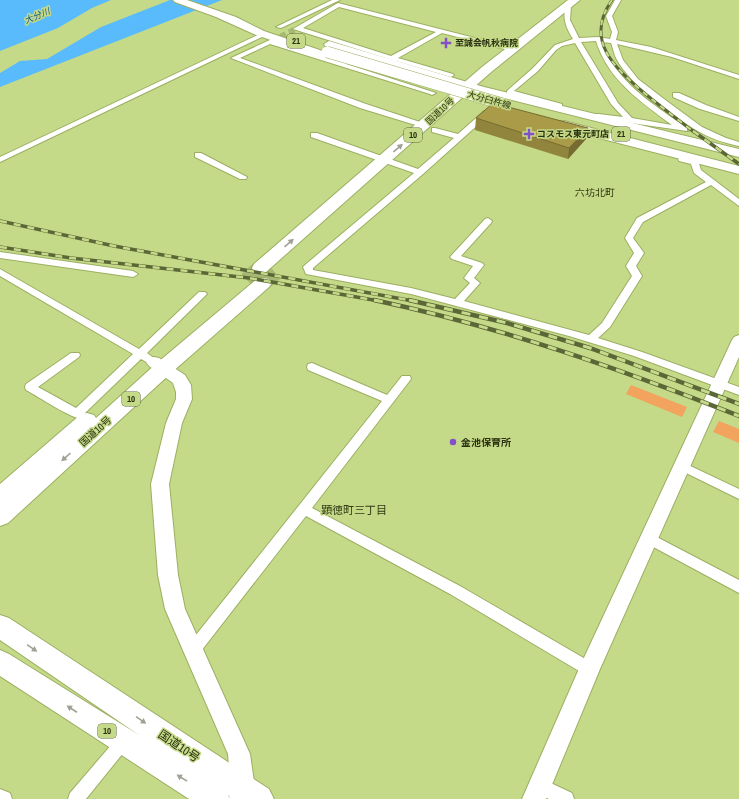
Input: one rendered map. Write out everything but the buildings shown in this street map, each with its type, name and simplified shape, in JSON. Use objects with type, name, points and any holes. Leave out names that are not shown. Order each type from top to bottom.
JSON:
[{"type":"highway","name":"国道10号","points":[[475,87],[512,50],[572,3]]},
{"type":"highway","name":"国道10号","points":[[262,276],[384,160],[430,127],[462,98],[545,29],[572,3]]},
{"type":"highway","name":"国道10号","points":[[0,497],[82,417],[327,225],[398,165],[430,127]]},
{"type":"highway","name":"国道10号","points":[[0,517],[152,361]]},
{"type":"highway","name":"国道10号","points":[[0,626],[248,796]]},
{"type":"highway","name":"10","points":[[0,662],[215,799]]},
{"type":"main road","points":[[178,0],[222,13],[256,19]]},
{"type":"main road","points":[[193,0],[222,13],[384,76],[462,98],[508,107]]},
{"type":"main road","points":[[269,31],[393,61],[475,87],[585,116],[739,153]]},
{"type":"main road","name":"大分臼杵線","points":[[269,31],[414,79],[508,107],[739,164]]},
{"type":"main road","name":"大分臼杵線","points":[[508,107],[739,158]]},
{"type":"main road","points":[[552,123],[650,149],[739,170]]},
{"type":"street","points":[[0,160],[337,0]]},
{"type":"street","points":[[618,0],[609,16],[615,32],[613,40],[620,60],[636,80],[659,100],[699,129],[723,140],[739,144]]},
{"type":"street","points":[[572,3],[567,20],[577,40],[615,104],[630,120]]},
{"type":"street","points":[[298,28],[334,9],[338,5],[512,50]]},
{"type":"street","points":[[298,28],[296,29],[322,10],[321,7]]},
{"type":"street","points":[[298,28],[393,61],[452,75]]},
{"type":"street","points":[[269,31],[259,47],[234,58],[363,106],[460,137]]},
{"type":"street","points":[[393,61],[440,32]]},
{"type":"street","points":[[598,39],[602,52],[619,77],[636,93],[684,129],[595,115],[509,92],[538,67],[557,47],[577,40],[598,39],[613,40],[635,44],[739,77]]},
{"type":"street","points":[[210,59],[220,59],[259,47]]},
{"type":"street","points":[[384,76],[432,93]]},
{"type":"street","points":[[676,95],[703,107],[739,119]]},
{"type":"street","points":[[508,107],[491,109],[420,172],[308,267],[309,272],[411,291],[458,302],[591,339],[638,354],[739,391]]},
{"type":"street","points":[[314,135],[420,172]]},
{"type":"street","points":[[650,149],[695,162],[697,171],[739,203]]},
{"type":"street","points":[[198,155],[243,177]]},
{"type":"street","points":[[591,339],[606,325],[638,276],[630,266],[639,253],[629,238],[640,220],[711,182]]},
{"type":"street","points":[[458,302],[475,283],[469,278],[479,265],[455,257],[488,221]]},
{"type":"street","points":[[0,255],[133,274]]},
{"type":"street","points":[[0,272],[152,361],[179,379],[183,385],[184,399],[174,423],[160,484],[168,575],[175,609],[239,754],[248,796]]},
{"type":"street","points":[[152,361],[202,294]]},
{"type":"street","points":[[566,799],[537,792],[589,669],[720,383],[735,362],[739,340]]},
{"type":"street","points":[[75,355],[30,387],[82,417]]},
{"type":"street","points":[[312,368],[389,400]]},
{"type":"street","points":[[193,650],[406,379]]},
{"type":"street","points":[[682,466],[739,494]]},
{"type":"street","points":[[304,509],[456,590],[589,669]]},
{"type":"street","points":[[649,538],[739,587]]},
{"type":"street","points":[[76,799],[124,742]]},
{"type":"street","points":[[0,796],[4,799]]},
{"type":"shaded area","points":[[631,385],[687,407],[682,417],[626,394]]},
{"type":"shaded area","points":[[719,421],[739,429],[739,443],[713,432]]},
{"type":"water","name":"大分川","points":[[0,0],[111,0],[92,8],[58,28],[0,51]]},
{"type":"water","points":[[170,0],[222,0],[0,87],[0,73],[20,61],[47,59],[101,27]]},
{"type":"tunnel","points":[[272,41],[296,29]]},
{"type":"tunnel","points":[[684,129],[699,129]]},
{"type":"tunnel","points":[[247,280],[260,268]]},
{"type":"tunnel","points":[[263,283],[277,271]]},
{"type":"railway","points":[[612,0],[604,14],[601,28],[602,40],[606,52],[622,73],[632,83],[694,132]]},
{"type":"railway","points":[[693,131],[739,164]]},
{"type":"railway","points":[[0,221],[114,246],[413,301]]},
{"type":"railway","points":[[0,247],[71,258],[249,278],[376,300]]},
{"type":"railway","points":[[376,300],[468,323],[559,350],[649,381],[739,416]]},
{"type":"railway","points":[[409,300],[507,323],[590,348],[739,404]]},
{"type":"place","name":"至誠会帆秋病院","points":[[446,43]]},
{"type":"place","name":"コスモス東元町店","points":[[529,134]]},
{"type":"place","name":"金池保育所","points":[[453,442]]},
{"type":"district","name":"六坊北町","points":[[595,192]]},
{"type":"district","name":"顕徳町三丁目","points":[[354,510]]}]
